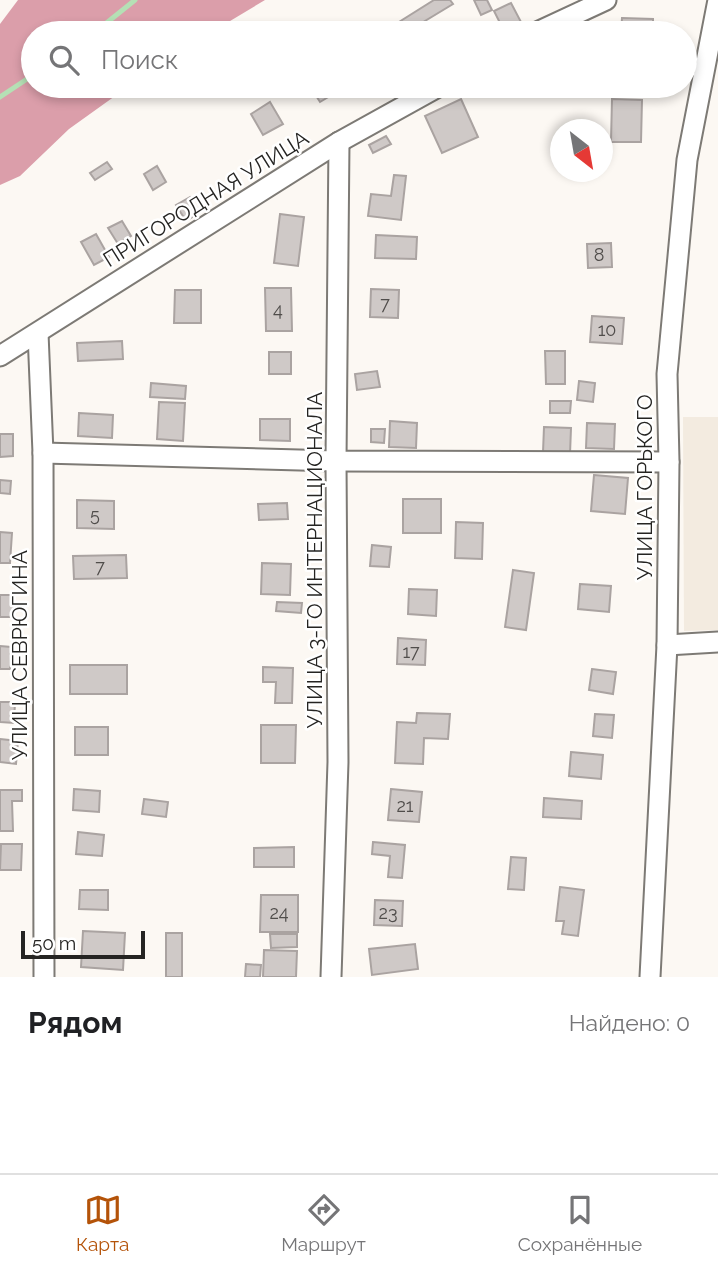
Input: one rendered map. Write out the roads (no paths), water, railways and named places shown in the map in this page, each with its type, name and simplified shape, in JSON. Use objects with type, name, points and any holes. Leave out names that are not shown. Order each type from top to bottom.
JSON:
[{"type":"street","points":[[561,21],[606,0]]},
{"type":"street","name":"УЛИЦА ГОРЬКОГО","points":[[650,977],[667,645],[667,374],[687,160],[718,0]]},
{"type":"street","name":"ПРИГОРОДНАЯ УЛИЦА","points":[[0,356],[339,142],[418,98]]},
{"type":"street","name":"УЛИЦА 3-ГО ИНТЕРНАЦИОНАЛА","points":[[331,977],[338,762],[335,461],[339,142]]},
{"type":"street","name":"УЛИЦА СЕВРЮГИНА","points":[[38,333],[43,453],[44,977]]},
{"type":"street","points":[[43,453],[335,461],[669,462]]},
{"type":"street","points":[[667,645],[718,642]]},
{"type":"waterway","points":[[109,21],[135,0]]},
{"type":"waterway","points":[[0,97],[21,83]]}]
